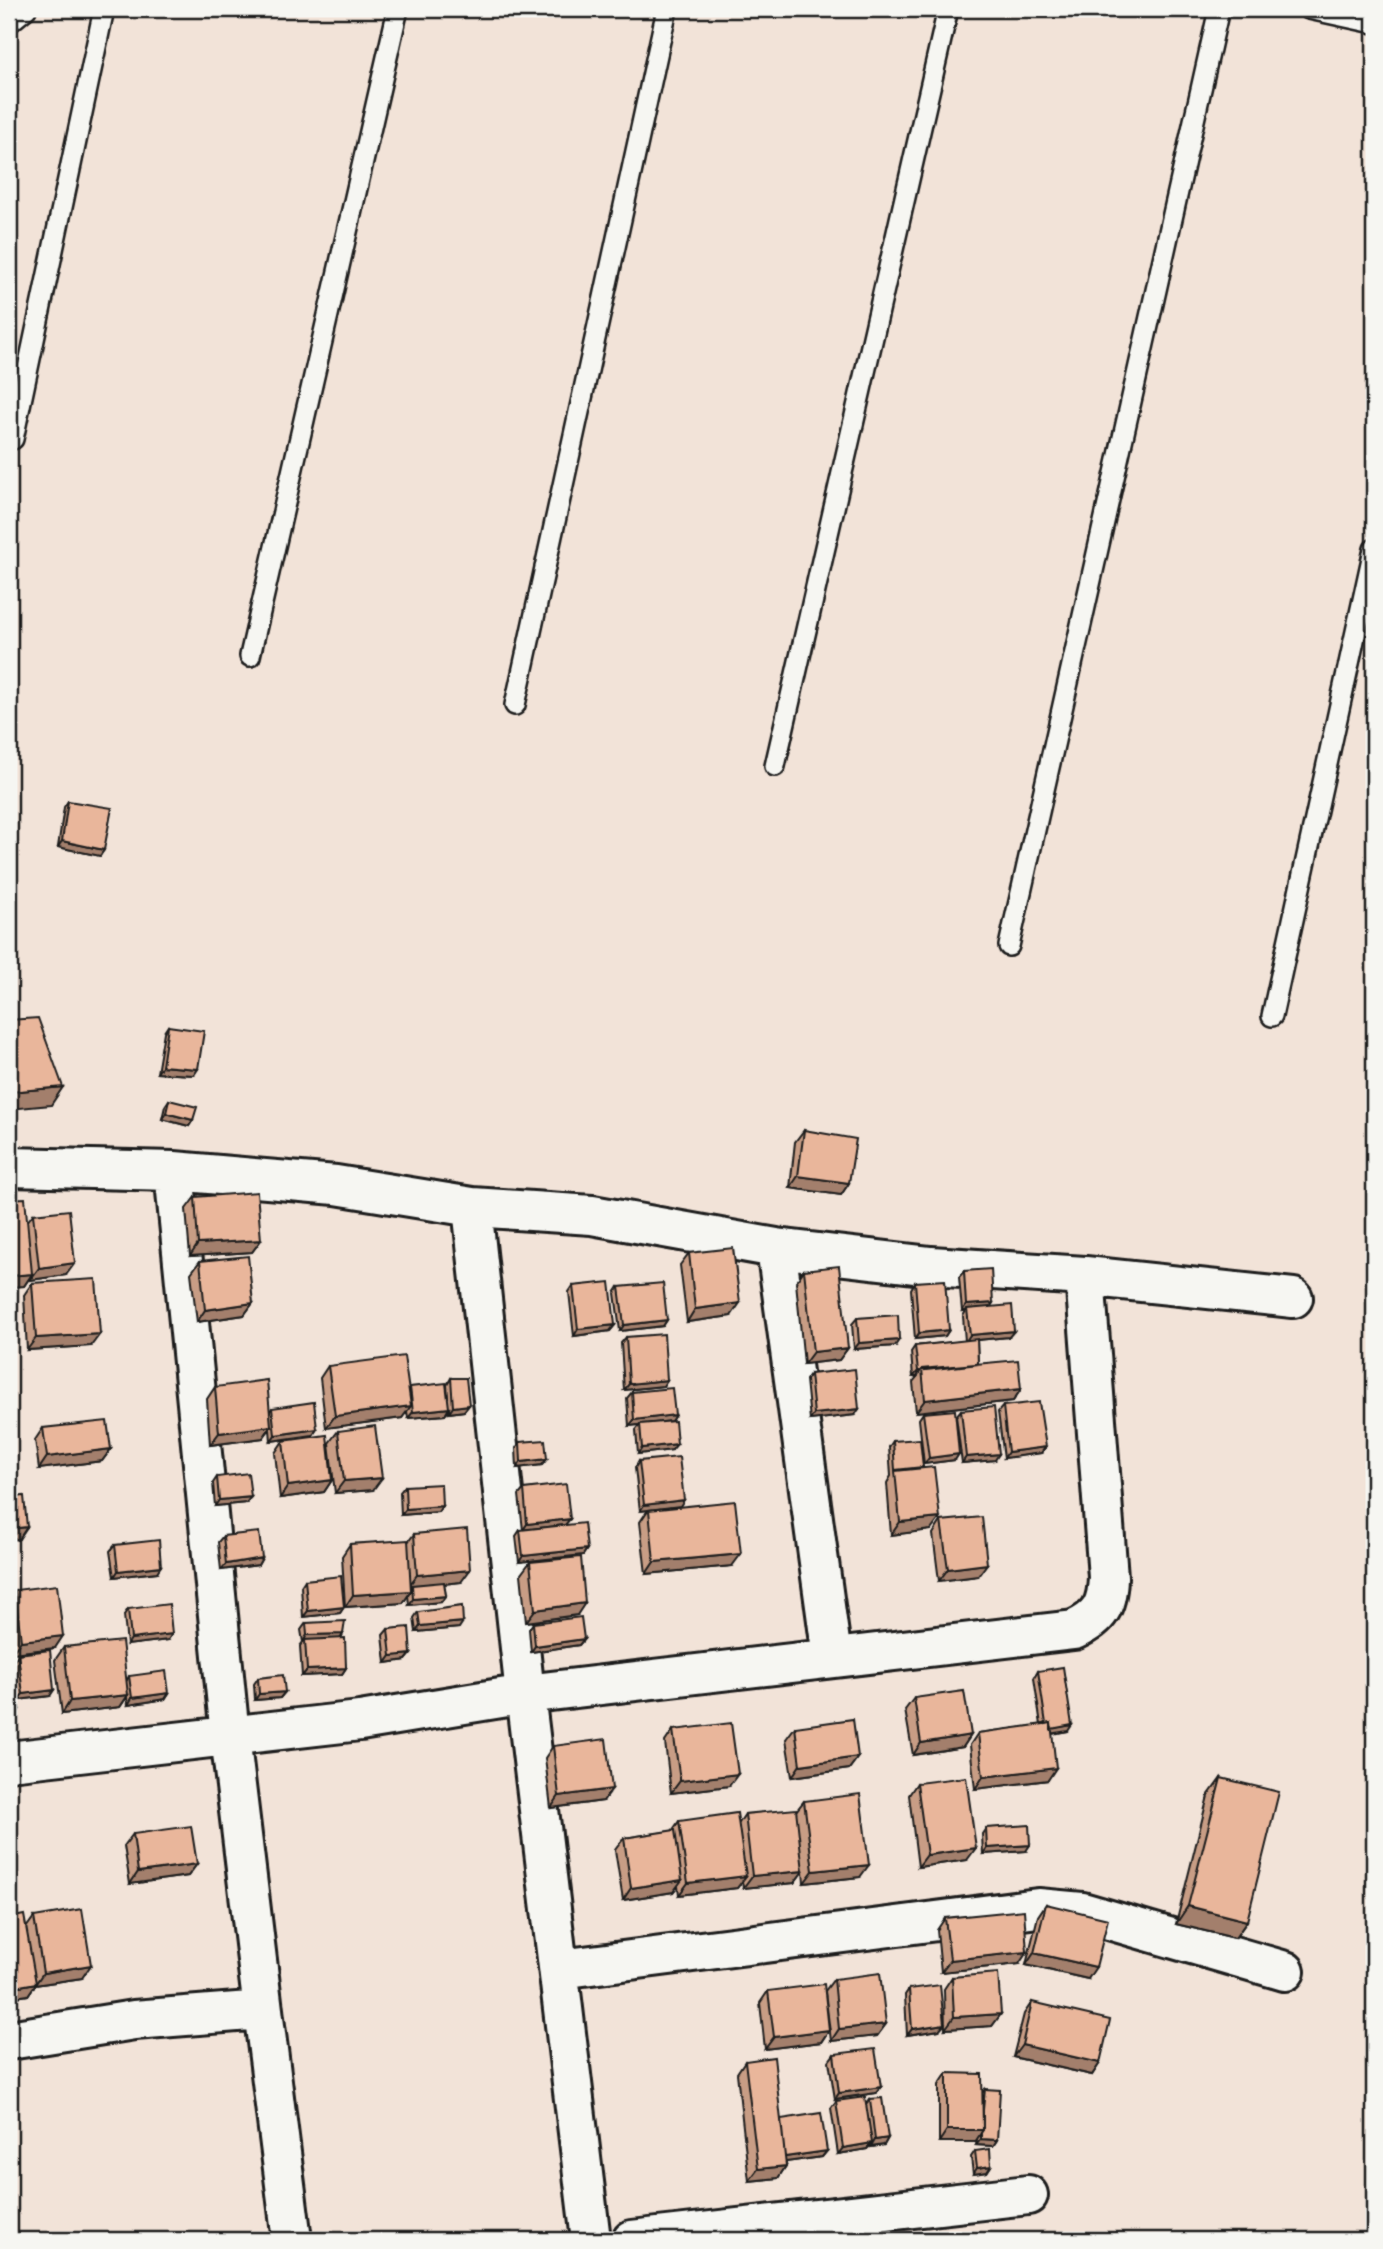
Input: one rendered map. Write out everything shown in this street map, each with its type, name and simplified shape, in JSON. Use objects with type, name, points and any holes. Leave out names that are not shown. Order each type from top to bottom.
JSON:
[{"type":"street","points":[[9,1167],[174,1171],[336,1185],[472,1207],[592,1215],[776,1248],[1293,1298]]},
{"type":"street","points":[[174,1171],[230,1737],[292,2240]]},
{"type":"street","points":[[472,1207],[525,1694],[591,2240]]},
{"type":"street","points":[[776,1248],[832,1657]]},
{"type":"street","points":[[9,1761],[360,1721],[525,1694],[1073,1630],[1092,1622],[1104,1609],[1108,1577],[1085,1276]]},
{"type":"street","points":[[560,1969],[1038,1908],[1082,1912],[1285,1971]]},
{"type":"street","points":[[9,2040],[134,2020],[263,2010]]},
{"type":"street","points":[[632,2240],[1028,2195]]},
{"type":"lane","points":[[9,23],[26,9]]},
{"type":"lane","points":[[13,439],[104,9]]},
{"type":"lane","points":[[250,656],[398,9]]},
{"type":"lane","points":[[514,705],[667,9]]},
{"type":"lane","points":[[775,766],[948,9]]},
{"type":"lane","points":[[1009,946],[1219,9]]},
{"type":"lane","points":[[1309,9],[1374,23]]},
{"type":"lane","points":[[1272,1016],[1374,549]]},
{"type":"building","points":[[68,801],[112,808],[104,850],[62,841]]},
{"type":"building","points":[[38,1018],[63,1087],[9,1092],[9,1020]]},
{"type":"building","points":[[168,1026],[204,1031],[198,1069],[162,1066]]},
{"type":"building","points":[[169,1100],[197,1107],[193,1120],[166,1113]]},
{"type":"building","points":[[804,1130],[856,1139],[849,1183],[798,1176]]},
{"type":"building","points":[[257,1192],[261,1240],[198,1244],[195,1197]]},
{"type":"building","points":[[25,1198],[32,1274],[9,1276],[9,1199]]},
{"type":"building","points":[[69,1210],[75,1263],[39,1268],[33,1214]]},
{"type":"building","points":[[733,1248],[740,1303],[695,1309],[689,1253]]},
{"type":"building","points":[[248,1256],[253,1303],[205,1310],[200,1261]]},
{"type":"building","points":[[839,1266],[848,1348],[813,1352],[804,1270]]},
{"type":"building","points":[[991,1269],[993,1303],[966,1305],[964,1271]]},
{"type":"building","points":[[96,1279],[100,1334],[36,1338],[32,1283]]},
{"type":"building","points":[[945,1280],[949,1330],[919,1333],[915,1282]]},
{"type":"building","points":[[610,1282],[615,1325],[578,1329],[573,1286]]},
{"type":"building","points":[[663,1283],[667,1320],[624,1325],[619,1287]]},
{"type":"building","points":[[1012,1305],[1014,1331],[970,1335],[967,1309]]},
{"type":"building","points":[[898,1315],[899,1340],[859,1343],[857,1318]]},
{"type":"building","points":[[664,1334],[667,1380],[629,1384],[626,1337]]},
{"type":"building","points":[[977,1339],[978,1364],[918,1371],[915,1346]]},
{"type":"building","points":[[404,1356],[411,1406],[335,1416],[328,1366]]},
{"type":"building","points":[[1018,1360],[1021,1389],[925,1400],[922,1369]]},
{"type":"building","points":[[855,1369],[859,1409],[814,1414],[810,1374]]},
{"type":"building","points":[[451,1378],[466,1378],[469,1405],[453,1407]]},
{"type":"building","points":[[267,1380],[271,1426],[219,1433],[215,1387]]},
{"type":"building","points":[[446,1383],[449,1408],[413,1412],[410,1387]]},
{"type":"building","points":[[672,1388],[675,1415],[634,1420],[632,1392]]},
{"type":"building","points":[[314,1402],[317,1429],[275,1435],[272,1408]]},
{"type":"building","points":[[1039,1402],[1046,1447],[1008,1452],[1003,1406]]},
{"type":"building","points":[[994,1407],[999,1454],[966,1457],[961,1410]]},
{"type":"building","points":[[955,1410],[959,1454],[929,1458],[923,1413]]},
{"type":"building","points":[[107,1421],[111,1449],[47,1457],[43,1428]]},
{"type":"building","points":[[675,1421],[677,1444],[642,1448],[640,1424]]},
{"type":"building","points":[[375,1426],[382,1478],[344,1481],[338,1431]]},
{"type":"building","points":[[327,1435],[332,1480],[288,1486],[283,1441]]},
{"type":"building","points":[[920,1439],[923,1467],[895,1470],[893,1441]]},
{"type":"building","points":[[545,1440],[547,1459],[521,1462],[520,1442]]},
{"type":"building","points":[[679,1457],[684,1500],[644,1505],[639,1461]]},
{"type":"building","points":[[934,1467],[940,1518],[900,1522],[895,1471]]},
{"type":"building","points":[[248,1473],[251,1497],[219,1500],[217,1477]]},
{"type":"building","points":[[441,1484],[442,1506],[406,1509],[405,1486]]},
{"type":"building","points":[[566,1484],[570,1519],[527,1524],[524,1489]]},
{"type":"building","points":[[24,1496],[27,1527],[9,1529],[9,1498]]},
{"type":"building","points":[[735,1501],[741,1554],[654,1562],[649,1510]]},
{"type":"building","points":[[982,1517],[987,1564],[948,1569],[941,1521]]},
{"type":"building","points":[[584,1523],[587,1549],[523,1556],[520,1530]]},
{"type":"building","points":[[467,1529],[470,1570],[417,1575],[414,1534]]},
{"type":"building","points":[[259,1532],[262,1558],[226,1564],[223,1536]]},
{"type":"building","points":[[159,1540],[161,1566],[118,1571],[115,1545]]},
{"type":"building","points":[[408,1540],[411,1591],[353,1595],[350,1544]]},
{"type":"building","points":[[581,1557],[585,1603],[535,1610],[530,1562]]},
{"type":"building","points":[[341,1576],[344,1607],[308,1611],[305,1580]]},
{"type":"building","points":[[444,1582],[446,1596],[413,1599],[412,1585]]},
{"type":"building","points":[[57,1585],[63,1636],[21,1641],[15,1590]]},
{"type":"building","points":[[169,1604],[172,1634],[131,1639],[128,1609]]},
{"type":"building","points":[[462,1606],[463,1622],[420,1626],[418,1612]]},
{"type":"building","points":[[581,1617],[584,1639],[535,1646],[533,1623]]},
{"type":"building","points":[[345,1621],[343,1634],[307,1635],[306,1623]]},
{"type":"building","points":[[409,1627],[411,1654],[391,1656],[388,1629]]},
{"type":"building","points":[[345,1638],[346,1668],[307,1670],[305,1640]]},
{"type":"building","points":[[122,1641],[128,1695],[70,1701],[64,1647]]},
{"type":"building","points":[[50,1650],[54,1690],[23,1694],[18,1654]]},
{"type":"building","points":[[1063,1667],[1072,1725],[1051,1729],[1051,1723],[1046,1724],[1038,1671]]},
{"type":"building","points":[[166,1671],[169,1693],[132,1698],[129,1676]]},
{"type":"building","points":[[283,1675],[285,1692],[259,1694],[258,1678]]},
{"type":"building","points":[[16,1681],[19,1710],[9,1711],[9,1682]]},
{"type":"building","points":[[964,1691],[971,1735],[921,1743],[914,1698]]},
{"type":"building","points":[[853,1719],[858,1757],[800,1765],[795,1727]]},
{"type":"building","points":[[731,1723],[738,1774],[680,1781],[673,1730]]},
{"type":"building","points":[[1051,1723],[1056,1768],[983,1777],[978,1733]]},
{"type":"building","points":[[606,1739],[612,1789],[559,1796],[553,1746]]},
{"type":"building","points":[[966,1777],[976,1848],[927,1855],[917,1783]]},
{"type":"building","points":[[1221,1778],[1279,1792],[1247,1921],[1188,1906]]},
{"type":"building","points":[[860,1794],[869,1865],[813,1871],[804,1801]]},
{"type":"building","points":[[796,1809],[803,1871],[752,1876],[745,1814]]},
{"type":"building","points":[[737,1813],[746,1876],[688,1883],[679,1821]]},
{"type":"building","points":[[1029,1825],[1030,1845],[987,1848],[986,1828]]},
{"type":"building","points":[[191,1826],[197,1864],[138,1872],[133,1834]]},
{"type":"building","points":[[675,1830],[682,1880],[631,1888],[624,1838]]},
{"type":"building","points":[[1046,1904],[1108,1919],[1096,1967],[1034,1953]]},
{"type":"building","points":[[82,1909],[91,1965],[43,1973],[34,1917]]},
{"type":"building","points":[[1024,1910],[1027,1952],[950,1960],[945,1918]]},
{"type":"building","points":[[24,1915],[36,1983],[9,1988],[9,1918]]},
{"type":"building","points":[[880,1973],[886,2024],[839,2029],[834,1979]]},
{"type":"building","points":[[998,1973],[1001,2014],[954,2017],[952,1977]]},
{"type":"building","points":[[824,1984],[829,2030],[774,2037],[768,1991]]},
{"type":"building","points":[[940,1985],[944,2024],[912,2029],[909,1989]]},
{"type":"building","points":[[1032,2002],[1110,2020],[1100,2063],[1022,2045]]},
{"type":"building","points":[[875,2049],[881,2087],[839,2093],[834,2054]]},
{"type":"building","points":[[774,2057],[786,2166],[758,2169],[745,2061]]},
{"type":"building","points":[[947,2073],[982,2074],[983,2130],[947,2130]]},
{"type":"building","points":[[985,2089],[1000,2090],[997,2140],[981,2139]]},
{"type":"building","points":[[865,2097],[872,2143],[843,2148],[836,2101]]},
{"type":"building","points":[[882,2098],[888,2138],[875,2140],[870,2099]]},
{"type":"building","points":[[821,2113],[827,2151],[785,2157],[781,2119]]},
{"type":"building","points":[[990,2149],[991,2166],[977,2168],[975,2151]]}]
